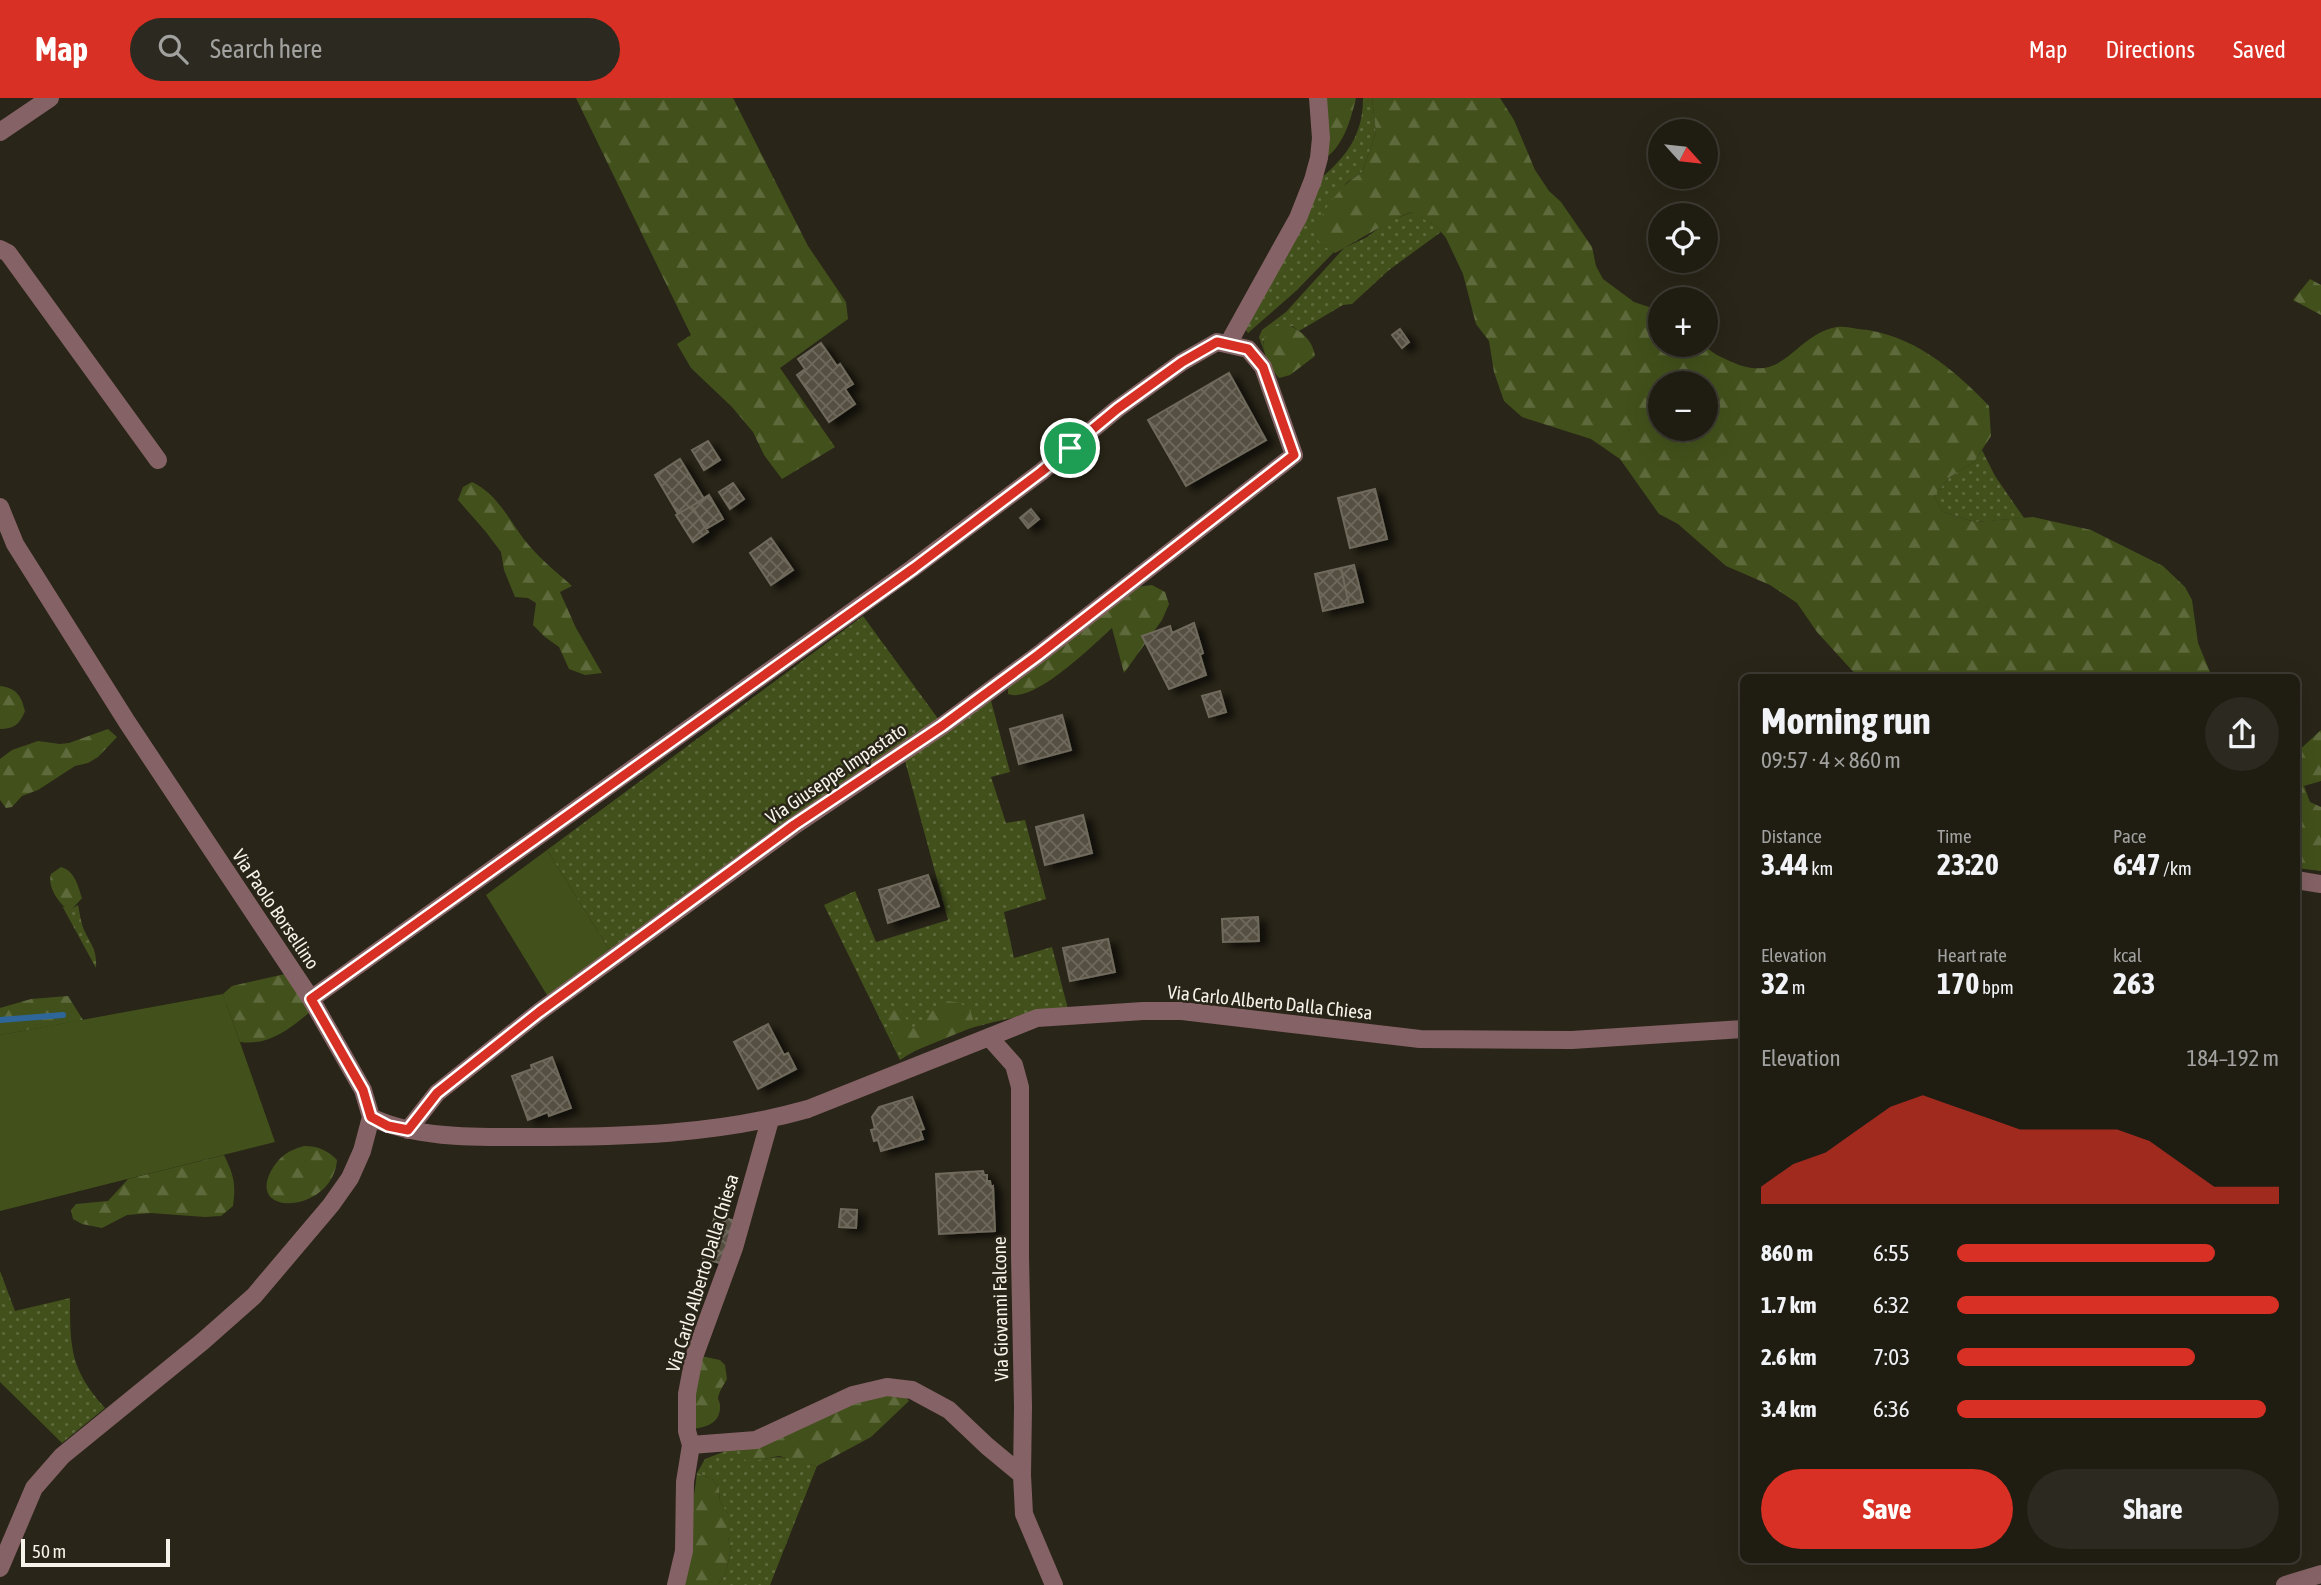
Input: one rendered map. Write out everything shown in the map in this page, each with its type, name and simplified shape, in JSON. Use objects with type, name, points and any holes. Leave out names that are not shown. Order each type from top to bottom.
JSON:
[{"type":"street","points":[[0,132],[50,98]]},
{"type":"street","points":[[311,999],[914,568],[1041,472],[1117,409],[1182,362],[1217,342],[1228,344],[1297,218],[1313,180],[1321,138],[1318,98]]},
{"type":"street","points":[[0,248],[8,253],[158,460]]},
{"type":"street","name":"Via Giuseppe Impastato","points":[[408,1130],[437,1093],[539,1012],[794,825],[942,726],[1028,663],[1294,455],[1263,367],[1248,349],[1228,344]]},
{"type":"street","name":"Via Paolo Borsellino","points":[[0,507],[15,544],[127,722],[311,999],[363,1090],[371,1117]]},
{"type":"street","points":[[2300,881],[2321,884]]},
{"type":"street","name":"Via Carlo Alberto Dalla Chiesa","points":[[371,1117],[388,1126],[408,1130],[486,1137],[587,1138],[681,1133],[770,1119],[808,1109],[1037,1018],[1143,1011],[1182,1012],[1420,1039],[1572,1040],[1740,1029]]},
{"type":"street","name":"Via Giovanni Falcone","points":[[989,1037],[1014,1065],[1020,1087],[1024,1514],[1054,1585]]},
{"type":"street","points":[[0,1568],[34,1488],[62,1457],[254,1296],[331,1205],[350,1178],[362,1151],[371,1117]]},
{"type":"street","name":"Via Carlo Alberto Dalla Chiesa","points":[[691,1445],[687,1432],[687,1394],[694,1357],[734,1248],[770,1119]]},
{"type":"street","points":[[676,1585],[684,1551],[685,1482],[691,1445],[756,1440],[853,1395],[887,1387],[912,1390],[949,1410],[1022,1475]]},
{"type":"street","points":[[2285,1585],[2321,1574]]},
{"type":"green space","points":[[576,98],[733,98],[808,246],[846,302],[848,319],[780,368],[835,447],[782,479],[764,455],[753,432],[732,407],[691,368],[677,344],[691,335]]},
{"type":"green space","points":[[1325,98],[1356,98],[1341,141],[1322,160]]},
{"type":"green space","points":[[1363,98],[1372,98],[1376,133],[1362,172],[1346,183],[1317,242],[1334,252],[1296,291],[1248,333],[1243,326],[1320,179],[1338,162],[1357,134]]},
{"type":"green space","points":[[1372,98],[1500,98],[1514,120],[1535,170],[1592,247],[1596,266],[1603,279],[1634,302],[1648,307],[1648,357],[1718,355],[1750,368],[1765,368],[1777,364],[1809,339],[1837,327],[1877,332],[1914,345],[1946,366],[1989,406],[1991,436],[1974,462],[1950,477],[1934,496],[1943,512],[1975,522],[2033,517],[2091,530],[2163,566],[2185,587],[2192,600],[2198,643],[2211,674],[1855,674],[1817,632],[1797,603],[1770,585],[1726,566],[1678,524],[1659,514],[1620,459],[1591,439],[1522,417],[1504,401],[1494,372],[1489,341],[1476,324],[1463,274],[1446,238],[1436,226],[1411,212],[1335,253],[1317,242],[1316,225],[1330,202],[1347,183],[1362,172],[1376,133]]},
{"type":"green space","points":[[1412,212],[1436,226],[1441,232],[1389,270],[1352,304],[1343,305],[1299,331],[1292,326],[1263,341],[1264,351],[1259,337],[1262,330],[1286,312],[1344,248],[1367,237],[1385,223]]},
{"type":"green space","points":[[2310,279],[2321,285],[2321,315],[2293,300]]},
{"type":"green space","points":[[1284,324],[1304,335],[1315,356],[1290,375],[1279,378],[1269,363],[1263,346],[1267,333]]},
{"type":"green space","points":[[1982,450],[1995,476],[2024,518],[1975,522],[1943,512],[1934,496],[1950,477],[1974,462]]},
{"type":"green space","points":[[472,482],[491,496],[527,543],[572,586],[560,592],[576,628],[602,673],[585,675],[569,669],[559,647],[533,625],[536,603],[528,598],[515,597],[504,570],[501,552],[458,500],[463,487]]},
{"type":"green space","points":[[1152,585],[1165,592],[1169,604],[1162,620],[1124,673],[1112,628],[1047,682],[1019,695],[1008,694],[1008,685],[1136,587]]},
{"type":"green space","points":[[863,616],[939,720],[612,954],[547,850]]},
{"type":"green space","points":[[0,686],[17,694],[25,711],[16,725],[5,729],[0,729]]},
{"type":"green space","points":[[990,697],[1010,772],[991,777],[1006,823],[1025,820],[1046,899],[1004,912],[1014,958],[1052,947],[1068,1009],[1003,1020],[960,1031],[900,1060],[824,905],[855,891],[876,942],[948,920],[905,761]]},
{"type":"green space","points":[[108,729],[117,737],[98,757],[75,766],[38,790],[22,796],[12,807],[6,808],[0,800],[0,759],[12,750],[38,741],[69,743]]},
{"type":"green space","points":[[2321,730],[2321,781],[2304,786],[2310,802],[2321,807],[2321,871],[2300,868],[2300,749]]},
{"type":"green space","points":[[547,850],[612,954],[550,1000],[486,895]]},
{"type":"green space","points":[[61,867],[73,875],[82,898],[73,908],[67,909],[52,889],[51,874]]},
{"type":"green space","points":[[60,902],[63,907],[73,908],[78,905],[83,927],[95,954],[96,968]]},
{"type":"green space","points":[[285,974],[311,1011],[287,1030],[270,1039],[240,1042],[223,994],[232,986]]},
{"type":"green space","points":[[223,994],[275,1142],[0,1211],[0,1035]]},
{"type":"green space","points":[[68,996],[83,1020],[0,1035],[0,1008],[31,999]]},
{"type":"green space","points":[[942,1001],[965,1006],[972,1014],[973,1027],[912,1052],[901,1045],[891,1030],[887,1011],[895,1007],[900,1010],[912,1027],[917,1026]]},
{"type":"green space","points":[[304,1146],[322,1149],[337,1160],[332,1178],[321,1191],[308,1199],[293,1203],[280,1202],[270,1197],[266,1186],[277,1162],[284,1155]]},
{"type":"green space","points":[[224,1155],[232,1174],[234,1191],[233,1206],[221,1216],[151,1213],[127,1215],[102,1228],[82,1224],[73,1219],[71,1210],[76,1204],[108,1201],[128,1179]]},
{"type":"green space","points":[[0,1271],[15,1311],[70,1298],[74,1357],[85,1381],[105,1408],[62,1443],[0,1382]]},
{"type":"green space","points":[[701,1356],[720,1360],[725,1365],[727,1379],[719,1394],[720,1411],[716,1420],[693,1429],[691,1404]]},
{"type":"green space","points":[[901,1392],[909,1401],[871,1437],[817,1466],[779,1456],[748,1462],[740,1456],[741,1445],[840,1406]]},
{"type":"green space","points":[[741,1445],[764,1459],[785,1457],[817,1466],[770,1585],[718,1585],[726,1573],[731,1548],[728,1538],[728,1514],[720,1502],[719,1488],[712,1479],[697,1473],[705,1459]]},
{"type":"green space","points":[[697,1473],[712,1479],[719,1488],[720,1502],[728,1514],[728,1538],[731,1548],[726,1573],[718,1585],[682,1585]]},
{"type":"building","points":[[1400,329],[1409,342],[1402,348],[1392,335]]},
{"type":"building","points":[[821,343],[853,384],[845,389],[855,404],[829,422],[797,375],[805,369],[798,359]]},
{"type":"building","points":[[1229,373],[1266,440],[1186,486],[1148,420]]},
{"type":"building","points":[[708,441],[720,460],[704,470],[692,450]]},
{"type":"building","points":[[680,459],[704,499],[678,514],[655,475]]},
{"type":"building","points":[[733,483],[744,499],[730,509],[719,492]]},
{"type":"building","points":[[1375,489],[1387,539],[1350,548],[1338,498]]},
{"type":"building","points":[[709,495],[723,519],[706,529],[692,506]]},
{"type":"building","points":[[692,506],[708,532],[693,542],[676,515]]},
{"type":"building","points":[[1031,509],[1039,519],[1028,528],[1020,518]]},
{"type":"building","points":[[771,538],[793,570],[771,585],[750,553]]},
{"type":"building","points":[[1354,565],[1363,602],[1349,605],[1341,568]]},
{"type":"building","points":[[1341,568],[1349,605],[1323,611],[1315,574]]},
{"type":"building","points":[[1194,623],[1206,675],[1169,689],[1142,636],[1170,626],[1172,633]]},
{"type":"building","points":[[1220,691],[1226,712],[1209,717],[1202,696]]},
{"type":"building","points":[[1062,715],[1071,750],[1019,764],[1010,729]]},
{"type":"building","points":[[1083,815],[1092,853],[1045,865],[1036,827]]},
{"type":"building","points":[[928,875],[939,906],[888,923],[879,890]]},
{"type":"building","points":[[1258,917],[1259,941],[1223,942],[1222,919]]},
{"type":"building","points":[[1108,939],[1115,972],[1070,981],[1063,948]]},
{"type":"building","points":[[768,1024],[784,1055],[788,1053],[796,1069],[758,1089],[734,1042]]},
{"type":"building","points":[[552,1057],[571,1108],[549,1116],[548,1112],[528,1120],[512,1076],[532,1069],[531,1065]]},
{"type":"building","points":[[912,1097],[924,1129],[920,1130],[923,1139],[881,1151],[871,1130],[875,1129],[872,1117],[879,1107]]},
{"type":"building","points":[[983,1171],[991,1187],[993,1186],[995,1231],[939,1234],[936,1174]]},
{"type":"building","points":[[841,1209],[857,1210],[856,1228],[839,1227]]},
{"type":"building","points":[[715,1215],[735,1221],[723,1264],[703,1258]]},
{"type":"waterway","points":[[0,1020],[63,1015]]},
{"type":"route","points":[[1217,342],[1248,349],[1263,367],[1294,455],[1038,655],[942,726],[794,825],[539,1012],[437,1093],[408,1130],[388,1126],[371,1117],[363,1090],[311,999],[914,568],[1070,448],[1117,409],[1182,362],[1217,342]]}]
